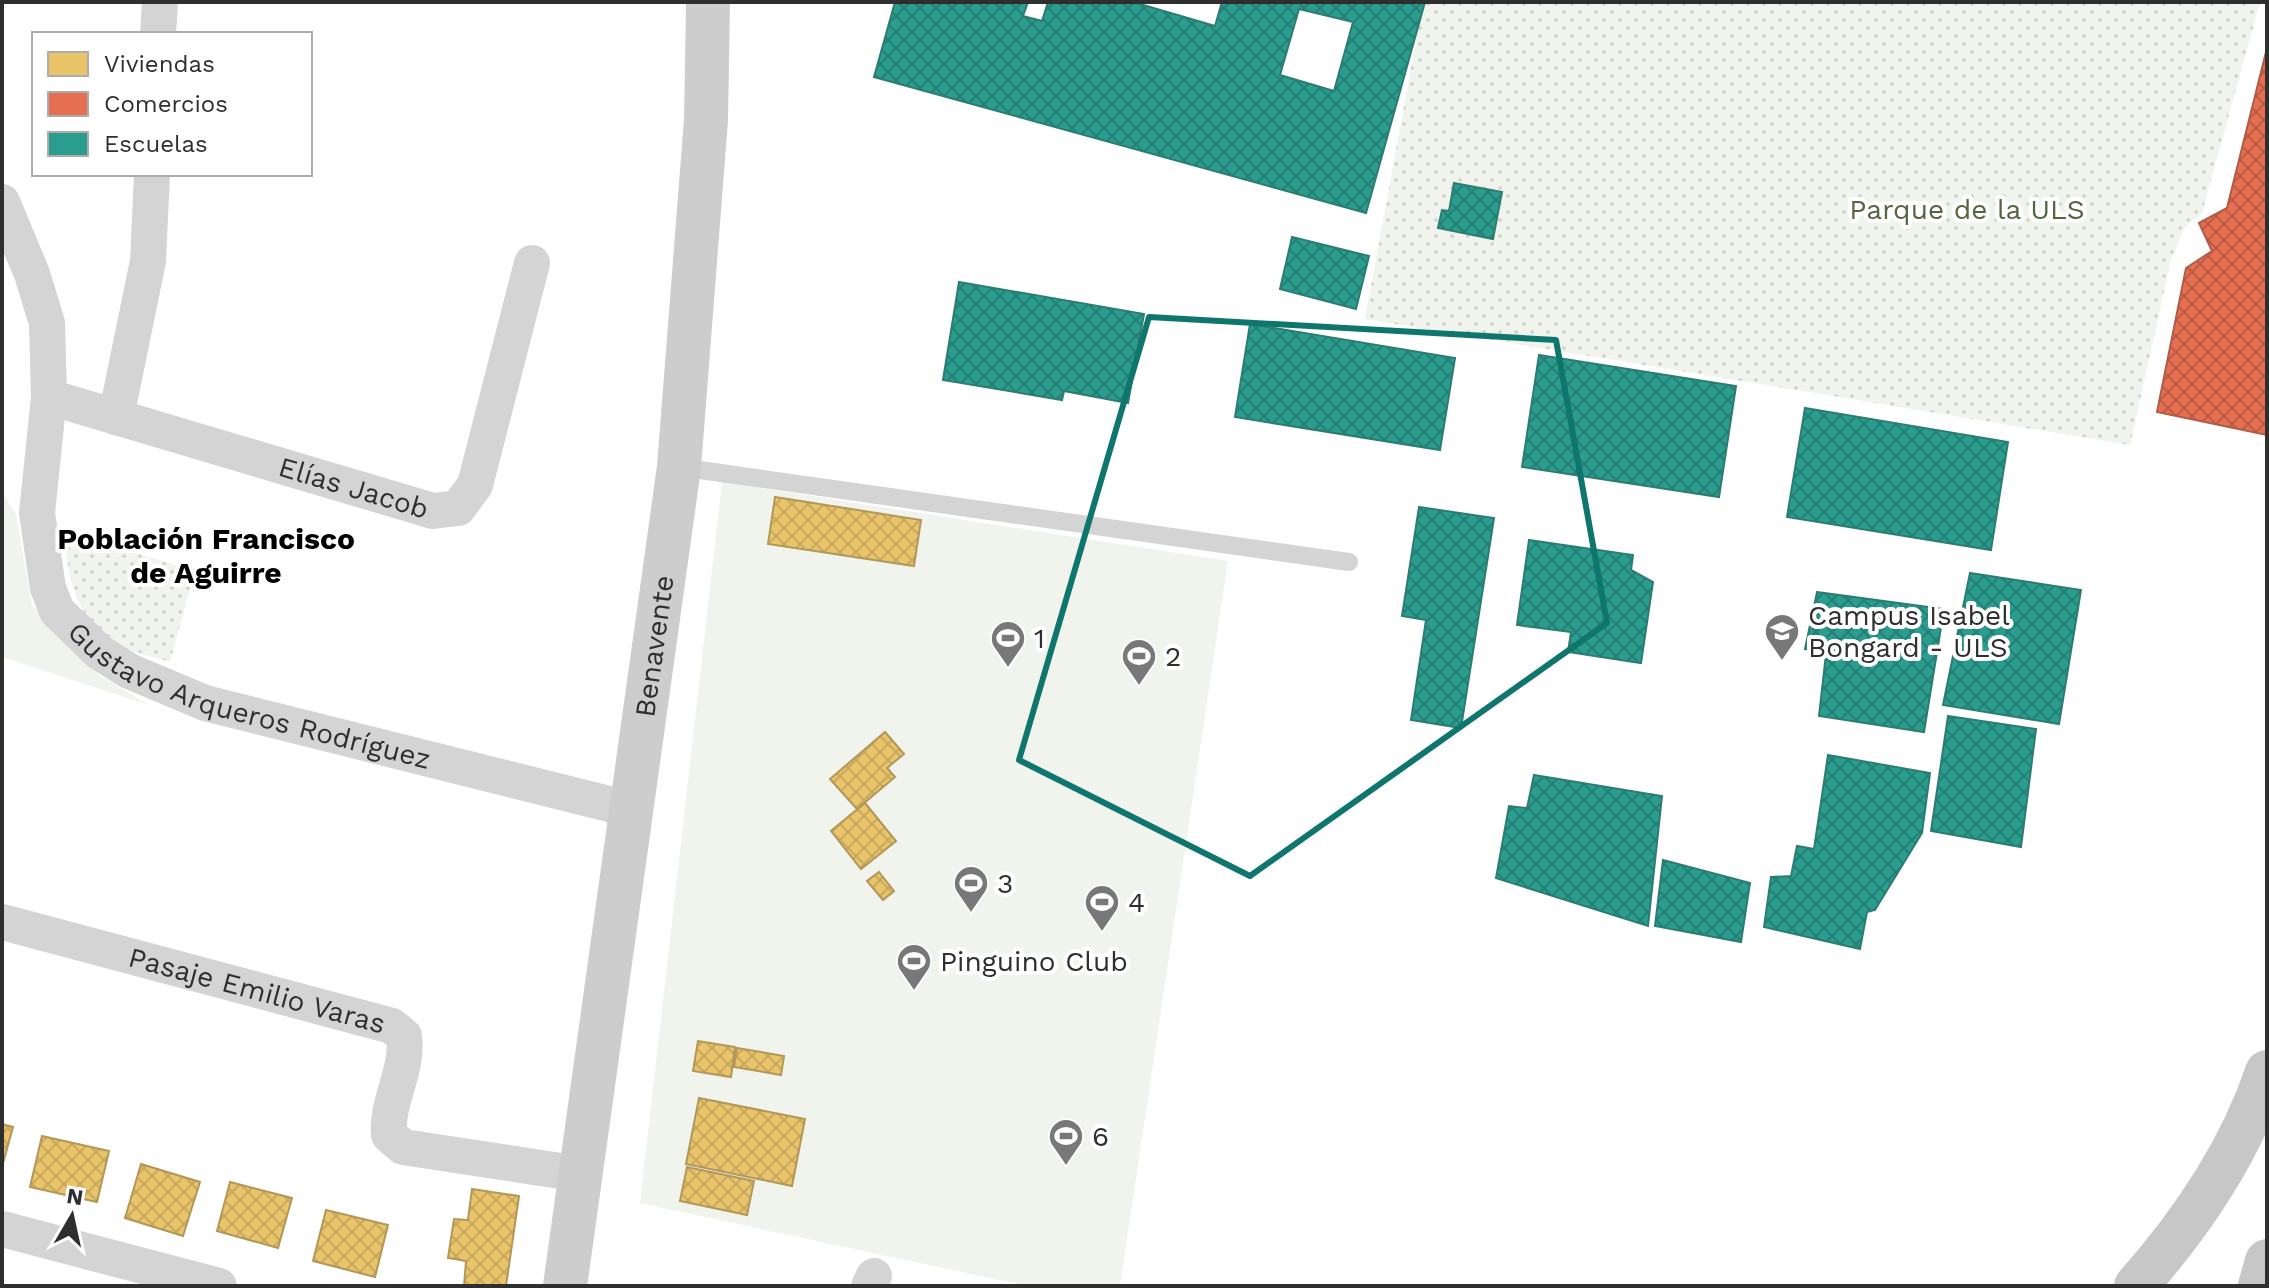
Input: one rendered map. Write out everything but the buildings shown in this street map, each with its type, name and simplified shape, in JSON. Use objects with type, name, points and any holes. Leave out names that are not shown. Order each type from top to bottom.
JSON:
[{"type":"main road","name":"Benavente","points":[[565,1286],[679,467],[706,120],[708,2]]},
{"type":"main road","points":[[2136,1286],[2179,1238],[2242,1135],[2267,1072]]},
{"type":"main road","points":[[2260,1286],[2267,1261]]},
{"type":"street","points":[[158,32],[160,2]]},
{"type":"street","points":[[116,417],[148,261],[152,176]]},
{"type":"street","name":"Gustavo Arqueros Rodríguez","points":[[2,202],[32,274],[47,323],[49,397],[37,513],[42,562],[57,611],[99,652],[129,671],[205,703],[629,809]]},
{"type":"street","name":"Elías Jacob","points":[[49,397],[433,511],[458,508],[475,485],[532,263]]},
{"type":"street","name":"Pasaje Emilio Varas","points":[[2,922],[392,1026],[404,1036],[406,1051],[388,1121],[389,1135],[403,1147],[580,1174]]},
{"type":"street","points":[[2,1229],[219,1286]]},
{"type":"lane","points":[[679,467],[1349,562]]},
{"type":"highlighted area","points":[[1149,317],[1556,340],[1607,623],[1250,876],[1019,760]]},
{"type":"green space","name":"Parque de la ULS","points":[[1423,2],[2260,2],[2202,213],[2185,227],[2171,260],[2130,445],[1365,319]]},
{"type":"green space","name":"Pinguino Club","points":[[722,482],[1228,561],[1120,1286],[1027,1286],[640,1203]]},
{"type":"green space","points":[[2,492],[16,514],[32,605],[100,676],[149,705],[2,657]]},
{"type":"green space","points":[[67,534],[195,570],[170,662],[116,644],[92,623],[71,581]]},
{"type":"place","name":"Campus Isabel Bongard - ULS","points":[[1782,662]]},
{"type":"place","name":"1","points":[[1008,669]]},
{"type":"place","name":"2","points":[[1139,687]]},
{"type":"place","name":"3","points":[[971,914]]},
{"type":"place","name":"4","points":[[1102,933]]},
{"type":"place","name":"Pinguino Club","points":[[914,992]]},
{"type":"place","name":"6","points":[[1066,1167]]},
{"type":"district","name":"Población Francisco de Aguirre","points":[[206,556]]}]
